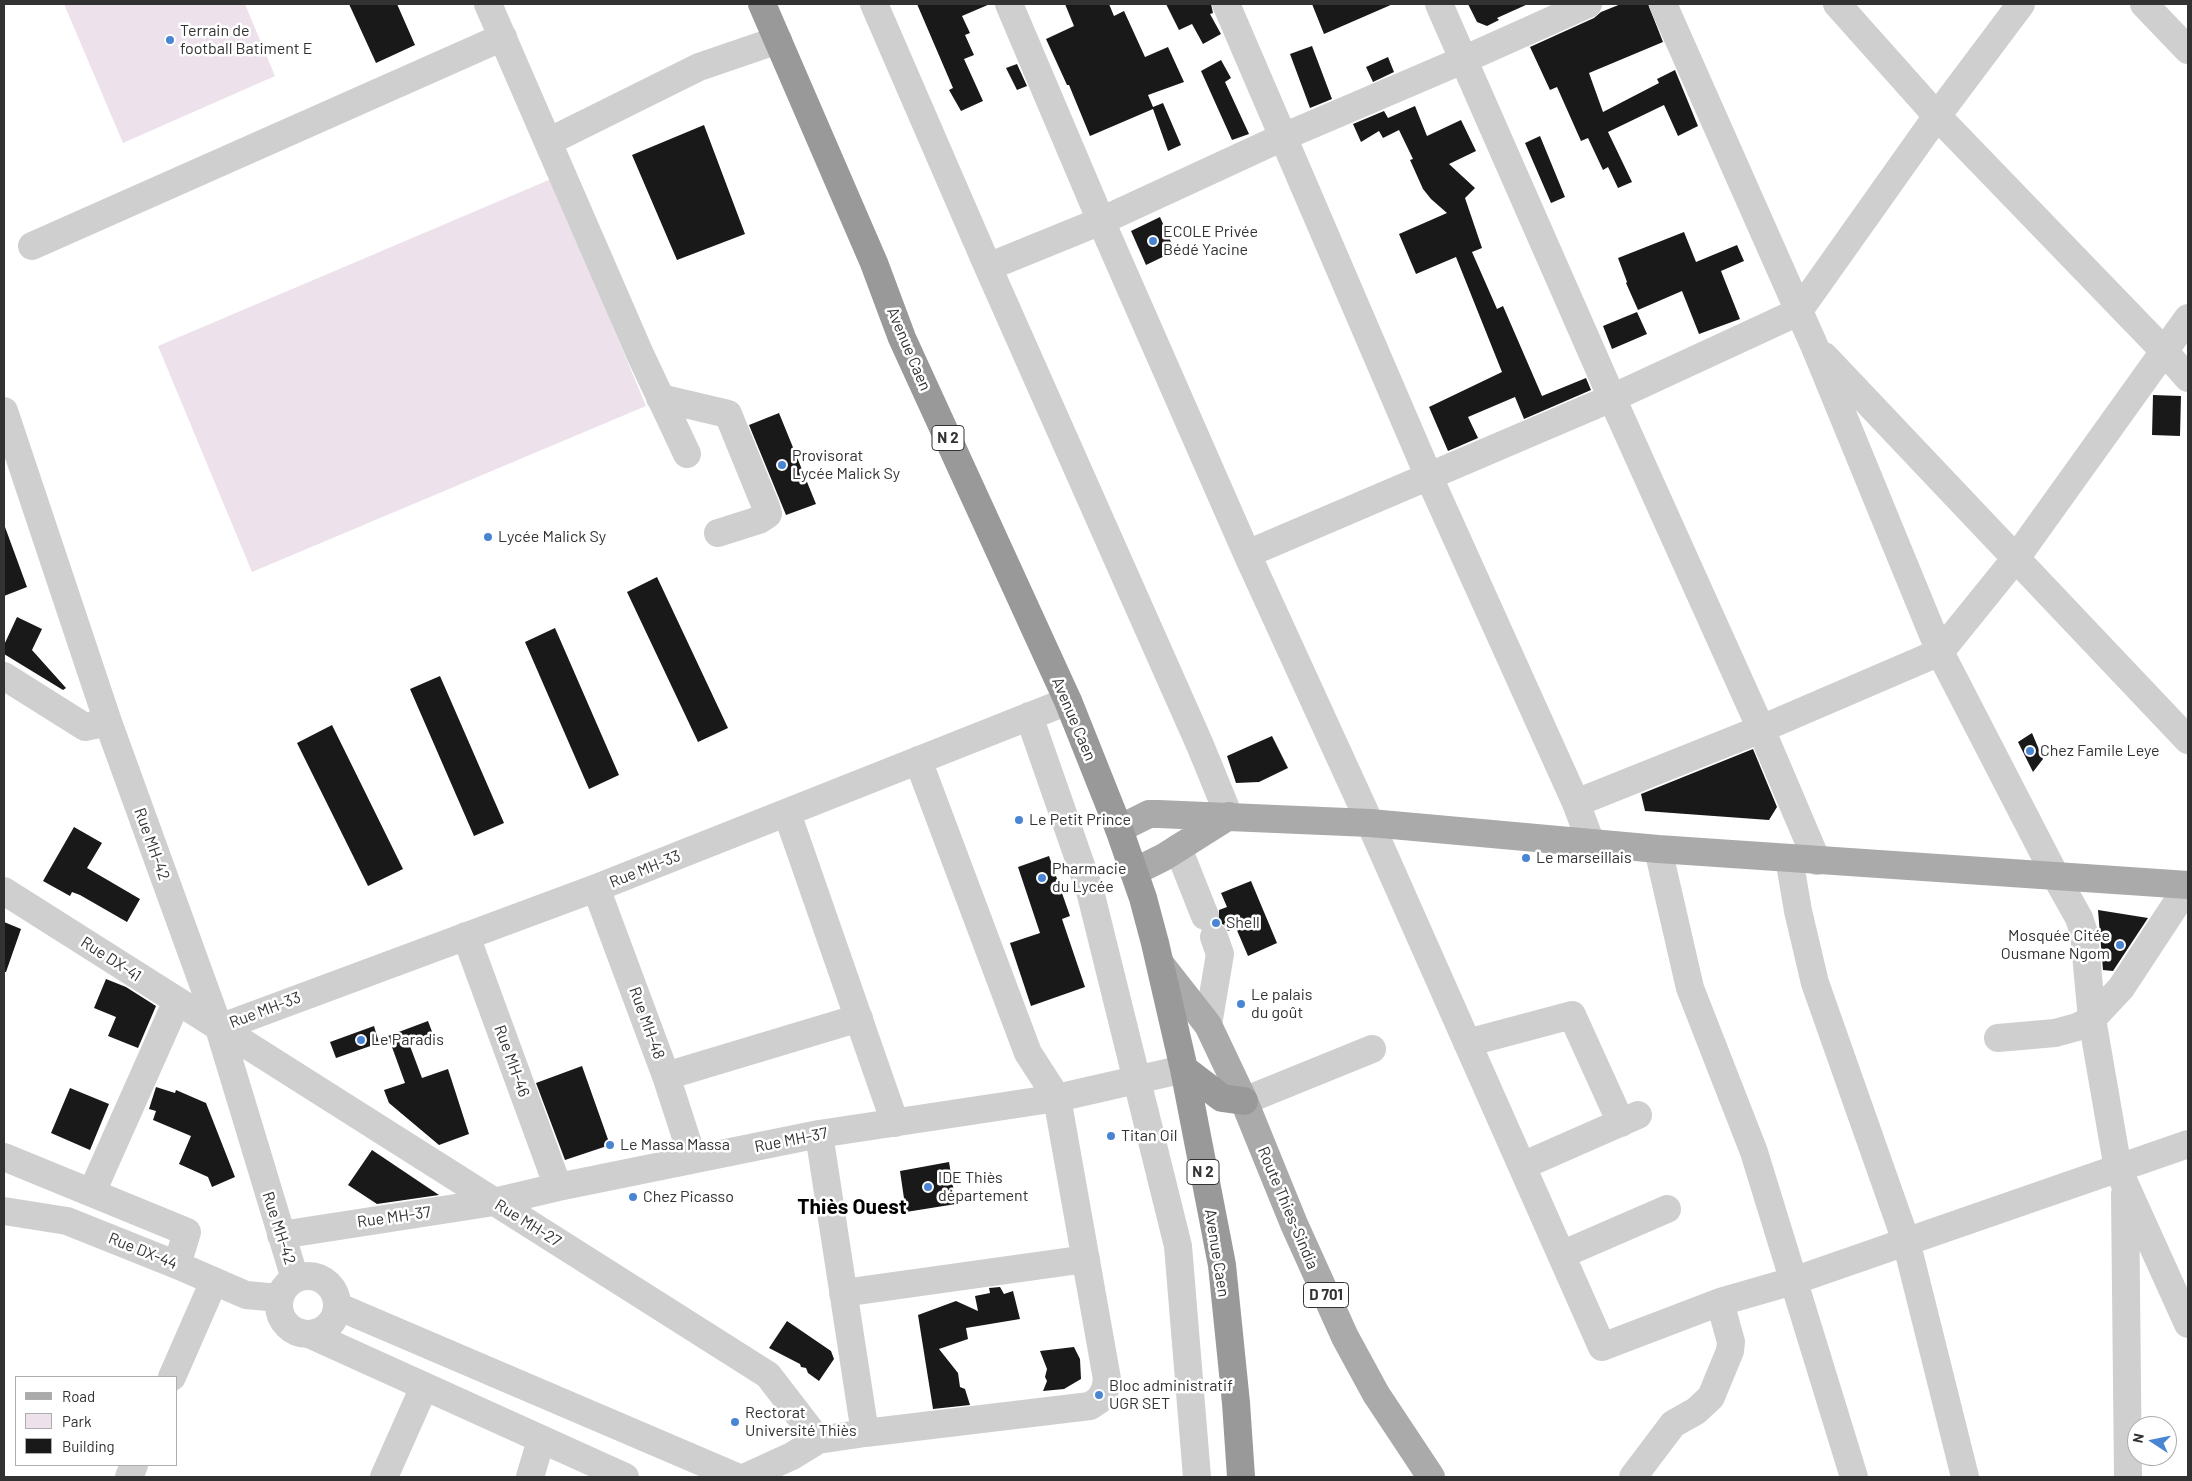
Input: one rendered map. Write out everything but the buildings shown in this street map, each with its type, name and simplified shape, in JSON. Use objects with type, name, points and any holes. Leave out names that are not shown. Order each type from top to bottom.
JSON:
[{"type":"highway","name":"Avenue Caen","points":[[762,4],[874,263],[902,338],[1068,701],[1134,872],[1160,965],[1184,1069],[1222,1265],[1236,1403],[1241,1477]]},
{"type":"highway","points":[[1184,1069],[1222,1098],[1244,1101]]},
{"type":"main road","points":[[1119,830],[1150,814],[1370,823],[1658,849],[2188,885]]},
{"type":"main road","points":[[1134,872],[1178,848],[1229,816]]},
{"type":"main road","name":"Route Thies-Sindia","points":[[1160,965],[1208,1025],[1244,1101],[1294,1224],[1345,1337],[1376,1394],[1431,1477]]},
{"type":"street","points":[[488,4],[660,398],[687,454]]},
{"type":"street","points":[[874,4],[988,267],[1200,745],[1229,816]]},
{"type":"street","points":[[1009,4],[1101,221],[1247,554],[1370,823],[1602,1347],[1720,1302],[1793,1281],[1906,1241],[2122,1176],[2188,1144]]},
{"type":"street","points":[[1226,4],[1430,477],[1576,803],[1591,842]]},
{"type":"street","points":[[1439,4],[1612,398],[1761,729],[1817,861]]},
{"type":"street","points":[[988,267],[1101,221],[1283,137],[1588,4]]},
{"type":"street","points":[[1663,4],[1814,345],[1940,652],[2056,877],[2080,918],[2084,933],[2092,1019],[2122,1176],[2128,1477]]},
{"type":"street","points":[[1837,4],[1937,116],[2188,378]]},
{"type":"street","points":[[1247,554],[1612,398],[1798,312],[1937,116],[2021,4]]},
{"type":"street","points":[[2144,4],[2188,50]]},
{"type":"street","points":[[32,246],[504,37]]},
{"type":"street","points":[[548,142],[699,67],[778,40]]},
{"type":"street","points":[[1576,803],[1761,729],[1940,652],[2016,558],[2188,318]]},
{"type":"street","points":[[1814,345],[2188,740]]},
{"type":"street","points":[[660,398],[728,414],[768,514],[759,520],[718,533]]},
{"type":"street","name":"Rue MH-42","points":[[4,411],[108,722],[218,1028],[280,1235],[287,1288]]},
{"type":"street","points":[[4,676],[85,727],[108,722]]},
{"type":"street","name":"Rue MH-33","points":[[218,1028],[596,888],[1068,701]]},
{"type":"street","points":[[1029,716],[1090,891],[1178,1246],[1197,1477]]},
{"type":"street","points":[[746,1477],[792,1456],[818,1440],[865,1432],[1080,1407],[1095,1404],[1105,1390],[1107,1379],[1057,1098],[1028,1053],[918,760]]},
{"type":"street","points":[[788,813],[896,1123]]},
{"type":"street","points":[[1178,848],[1220,954],[1208,1025]]},
{"type":"street","points":[[1658,849],[1690,988],[1754,1152],[1854,1477]]},
{"type":"street","points":[[1789,858],[1798,911],[1815,982],[1906,1241],[1966,1477]]},
{"type":"street","points":[[1998,1038],[2055,1033],[2076,1027],[2092,1019],[2121,988],[2188,885]]},
{"type":"street","name":"Rue MH-48","points":[[596,888],[666,1076],[693,1159]]},
{"type":"street","name":"Rue DX-41","points":[[4,891],[218,1028]]},
{"type":"street","name":"Rue MH-46","points":[[466,936],[558,1187]]},
{"type":"street","points":[[92,1192],[177,1001]]},
{"type":"street","points":[[1467,1043],[1572,1015],[1629,1119],[1522,1166]]},
{"type":"street","points":[[666,1076],[859,1018]]},
{"type":"street","name":"Rue MH-27","points":[[218,1028],[768,1375],[818,1440]]},
{"type":"street","points":[[1244,1101],[1372,1049]]},
{"type":"street","name":"Rue MH-37","points":[[280,1235],[494,1202],[558,1187],[819,1134],[1057,1098],[1184,1069]]},
{"type":"street","points":[[819,1134],[865,1432]]},
{"type":"street","points":[[4,1157],[187,1232],[177,1264]]},
{"type":"street","points":[[2122,1176],[2186,1314]]},
{"type":"street","points":[[1561,1255],[1667,1209]]},
{"type":"street","name":"Rue DX-44","points":[[4,1211],[67,1221],[177,1264],[246,1295],[287,1288]]},
{"type":"street","points":[[843,1292],[1086,1259]]},
{"type":"street","points":[[309,1334],[323,1330],[333,1320],[336,1306],[334,1292],[327,1283],[317,1277],[306,1276],[287,1288],[279,1311],[285,1324],[295,1332],[309,1334],[625,1477]]},
{"type":"street","points":[[172,1376],[214,1281]]},
{"type":"street","points":[[1633,1477],[1673,1424],[1696,1411],[1711,1397],[1730,1351],[1731,1342],[1720,1302]]},
{"type":"street","points":[[336,1306],[737,1477]]},
{"type":"street","points":[[384,1477],[424,1387]]},
{"type":"street","points":[[530,1477],[541,1440]]},
{"type":"green space","name":"Terrain de football Batiment E","points":[[64,4],[245,4],[275,76],[123,143]]},
{"type":"green space","points":[[551,179],[646,406],[252,572],[158,346]]},
{"type":"place","name":"Terrain de football Batiment E","points":[[170,40]]},
{"type":"place","name":"ECOLE Privée Bédé Yacine","points":[[1153,241]]},
{"type":"place","name":"Provisorat Lycée Malick Sy","points":[[782,465]]},
{"type":"place","name":"Lycée Malick Sy","points":[[488,537]]},
{"type":"place","name":"Chez Famile Leye","points":[[2030,751]]},
{"type":"place","name":"Le Petit Prince","points":[[1019,820]]},
{"type":"place","name":"Le marseillais","points":[[1526,858]]},
{"type":"place","name":"Pharmacie du Lycée","points":[[1042,878]]},
{"type":"place","name":"Shell","points":[[1216,923]]},
{"type":"place","name":"Mosquée Citée Ousmane Ngom","points":[[2120,945]]},
{"type":"place","name":"Le palais du goût","points":[[1241,1004]]},
{"type":"place","name":"Le Paradis","points":[[361,1040]]},
{"type":"place","name":"Titan Oil","points":[[1111,1136]]},
{"type":"place","name":"Le Massa Massa","points":[[610,1145]]},
{"type":"place","name":"IDE Thiès département","points":[[928,1187]]},
{"type":"place","name":"Chez Picasso","points":[[633,1197]]},
{"type":"place","name":"Bloc administratif UGR SET","points":[[1099,1395]]},
{"type":"place","name":"Rectorat Université Thiès","points":[[735,1422]]},
{"type":"district","name":"Thiès Ouest","points":[[852,1207]]}]
